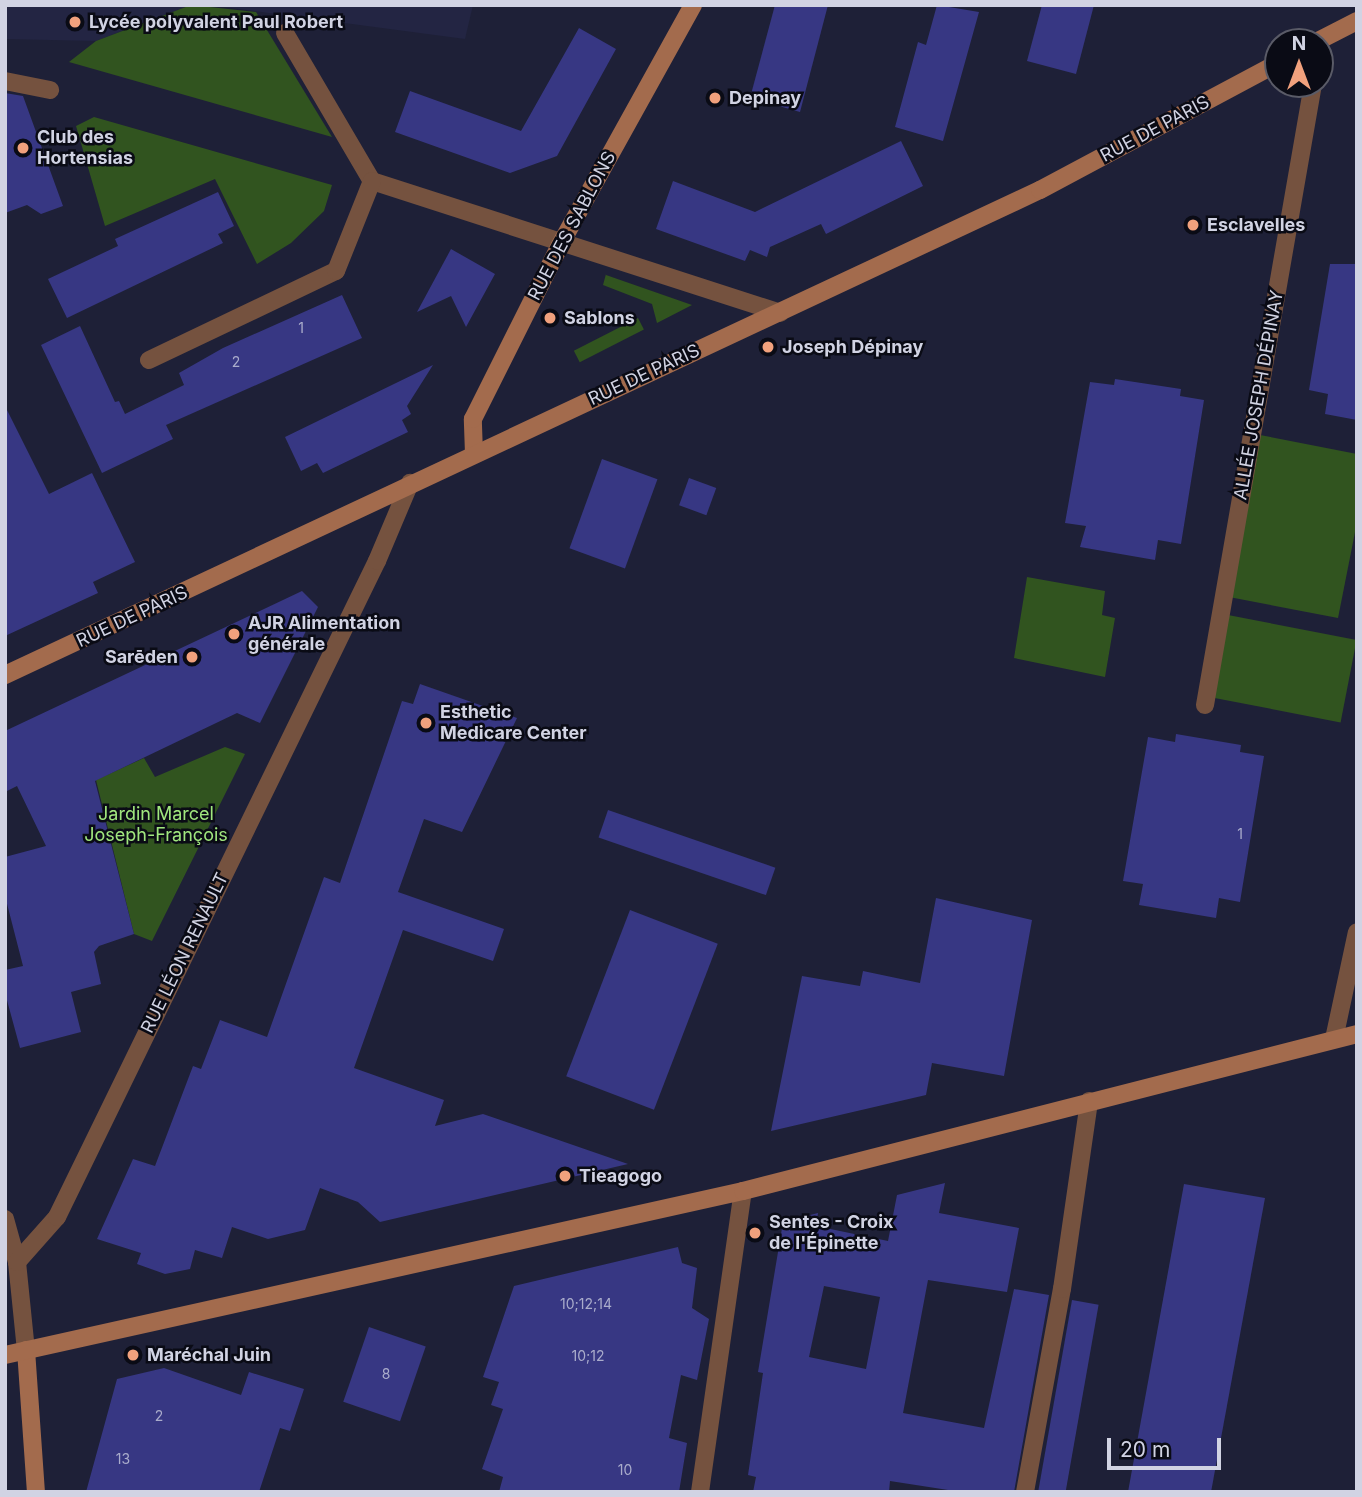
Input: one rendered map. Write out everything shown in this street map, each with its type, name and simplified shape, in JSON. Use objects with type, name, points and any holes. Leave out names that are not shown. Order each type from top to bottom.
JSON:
[{"type":"street","name":"RUE DES SABLONS","points":[[474,454],[473,419],[560,245],[693,5]]},
{"type":"street","points":[[1334,34],[1357,21]]},
{"type":"street","points":[[285,33],[372,181],[560,245],[780,313]]},
{"type":"street","name":"RUE DE PARIS","points":[[5,675],[1040,190],[1264,70]]},
{"type":"street","points":[[5,81],[50,90]]},
{"type":"street","name":"ALLÉE JOSEPH DÉPINAY","points":[[1205,705],[1312,98]]},
{"type":"street","points":[[149,360],[336,271],[372,181]]},
{"type":"street","name":"RUE LÉON RENAULT","points":[[17,1262],[57,1217],[377,561],[410,483]]},
{"type":"street","points":[[1334,1040],[1357,932]]},
{"type":"street","points":[[5,1355],[743,1191],[1357,1034]]},
{"type":"street","points":[[1025,1492],[1062,1289],[1089,1101]]},
{"type":"street","points":[[701,1492],[743,1191]]},
{"type":"street","points":[[5,1219],[17,1262],[36,1492]]},
{"type":"shaded area","name":"Lycée polyvalent Paul Robert","points":[[5,5],[191,5],[96,41],[5,39]]},
{"type":"shaded area","name":"Lycée polyvalent Paul Robert","points":[[209,5],[473,5],[465,39]]},
{"type":"green space","points":[[191,5],[256,12],[332,137],[69,62],[96,41]]},
{"type":"green space","points":[[94,117],[332,185],[324,211],[291,243],[257,264],[215,179],[105,226],[76,126]]},
{"type":"green space","points":[[606,274],[692,305],[657,323],[652,304],[603,285]]},
{"type":"green space","points":[[638,318],[644,330],[580,362],[574,351]]},
{"type":"green space","points":[[1260,435],[1357,454],[1357,522],[1338,618],[1229,597]]},
{"type":"green space","points":[[1027,577],[1105,591],[1102,615],[1115,618],[1105,677],[1014,658]]},
{"type":"green space","points":[[1228,615],[1357,640],[1341,722],[1212,697]]},
{"type":"green space","name":"Jardin Marcel Joseph-François","points":[[225,747],[245,754],[152,941],[134,934],[96,780],[144,758],[155,777]]},
{"type":"building","points":[[775,5],[828,5],[800,112],[750,98]]},
{"type":"building","points":[[937,5],[979,12],[943,141],[895,127],[918,42],[926,45]]},
{"type":"building","points":[[1042,5],[1094,5],[1076,74],[1027,61]]},
{"type":"building","points":[[579,28],[616,49],[557,156],[510,173],[395,132],[410,91],[521,131]]},
{"type":"building","name":"Club des Hortensias","points":[[5,93],[23,96],[63,206],[41,214],[27,205],[5,213]]},
{"type":"building","points":[[901,141],[923,186],[826,234],[821,224],[770,247],[767,257],[750,250],[745,261],[656,229],[673,181],[755,212]]},
{"type":"building","points":[[218,192],[234,226],[218,234],[223,243],[67,318],[48,279],[118,246],[115,239]]},
{"type":"building","points":[[451,249],[495,274],[466,327],[451,296],[417,312]]},
{"type":"building","points":[[1330,264],[1357,264],[1357,420],[1325,414],[1328,394],[1309,390]]},
{"type":"building","points":[[342,295],[362,338],[166,425],[173,439],[102,473],[41,345],[80,326],[115,402],[119,401],[125,414],[184,385],[179,373],[223,348]]},
{"type":"building","points":[[433,365],[407,406],[411,414],[402,420],[408,432],[323,473],[317,463],[301,471],[285,437]]},
{"type":"building","points":[[1115,379],[1181,389],[1180,396],[1204,400],[1181,544],[1158,540],[1155,560],[1080,547],[1086,526],[1065,523],[1090,382],[1114,385]]},
{"type":"building","points":[[5,406],[49,494],[92,473],[135,562],[93,582],[98,593],[5,636]]},
{"type":"building","points":[[602,459],[657,479],[625,568],[570,548]]},
{"type":"building","points":[[689,478],[716,488],[706,515],[679,505]]},
{"type":"building","points":[[302,591],[318,607],[260,723],[237,713],[95,781],[134,934],[99,946],[94,952],[101,984],[71,992],[81,1032],[20,1048],[5,993],[5,970],[23,966],[5,896],[5,857],[46,846],[17,786],[5,792],[5,731]]},
{"type":"building","points":[[420,684],[517,718],[462,832],[424,819],[398,892],[504,929],[493,961],[403,930],[354,1068],[444,1100],[435,1126],[483,1114],[628,1164],[380,1222],[358,1202],[320,1188],[305,1230],[268,1239],[232,1227],[222,1258],[195,1250],[190,1269],[165,1274],[137,1264],[141,1253],[97,1239],[133,1159],[155,1166],[193,1066],[201,1069],[220,1020],[267,1037],[324,877],[340,883],[402,701],[413,704]]},
{"type":"building","points":[[1176,734],[1241,745],[1240,752],[1264,756],[1240,902],[1219,898],[1216,918],[1139,905],[1143,884],[1123,881],[1148,737],[1175,742]]},
{"type":"building","points":[[608,810],[775,868],[766,895],[599,837]]},
{"type":"building","points":[[936,898],[1032,920],[1004,1076],[932,1063],[926,1095],[771,1131],[802,976],[860,986],[863,971],[920,983]]},
{"type":"building","points":[[630,910],[718,944],[654,1110],[566,1076]]},
{"type":"building","points":[[945,1183],[939,1213],[1019,1228],[1007,1292],[928,1280],[903,1413],[984,1428],[1014,1289],[1049,1295],[1014,1492],[961,1492],[890,1481],[889,1492],[753,1492],[756,1477],[748,1475],[763,1373],[758,1372],[783,1222],[818,1213],[816,1226],[888,1241],[897,1195]],"holes":[[[824,1286],[880,1297],[866,1369],[809,1357]]]},
{"type":"building","points":[[1184,1184],[1265,1198],[1211,1492],[1128,1492]]},
{"type":"building","points":[[678,1247],[682,1263],[697,1268],[692,1308],[709,1319],[697,1380],[681,1375],[669,1438],[687,1443],[679,1492],[499,1492],[503,1477],[482,1469],[503,1409],[491,1405],[499,1382],[483,1377],[514,1286]]},
{"type":"building","points":[[1072,1300],[1099,1305],[1066,1492],[1038,1492]]},
{"type":"building","points":[[369,1327],[426,1347],[400,1421],[343,1402]]},
{"type":"building","points":[[164,1368],[241,1395],[249,1372],[304,1389],[290,1431],[280,1428],[259,1492],[86,1492],[117,1379]]},
{"type":"place","name":"Lycée polyvalent Paul Robert","points":[[75,22]]},
{"type":"place","name":"Depinay","points":[[715,98]]},
{"type":"place","name":"Club des Hortensias","points":[[23,148]]},
{"type":"place","name":"Esclavelles","points":[[1193,225]]},
{"type":"place","name":"Sablons","points":[[550,318]]},
{"type":"place","name":"Joseph Dépinay","points":[[768,347]]},
{"type":"place","name":"AJR Alimentation générale","points":[[234,634]]},
{"type":"place","name":"Sarēden","points":[[192,657]]},
{"type":"place","name":"Esthetic Medicare Center","points":[[426,723]]},
{"type":"place","name":"Tieagogo","points":[[565,1176]]},
{"type":"place","name":"Sentes - Croix de l'Épinette","points":[[755,1233]]},
{"type":"place","name":"Maréchal Juin","points":[[133,1355]]}]
